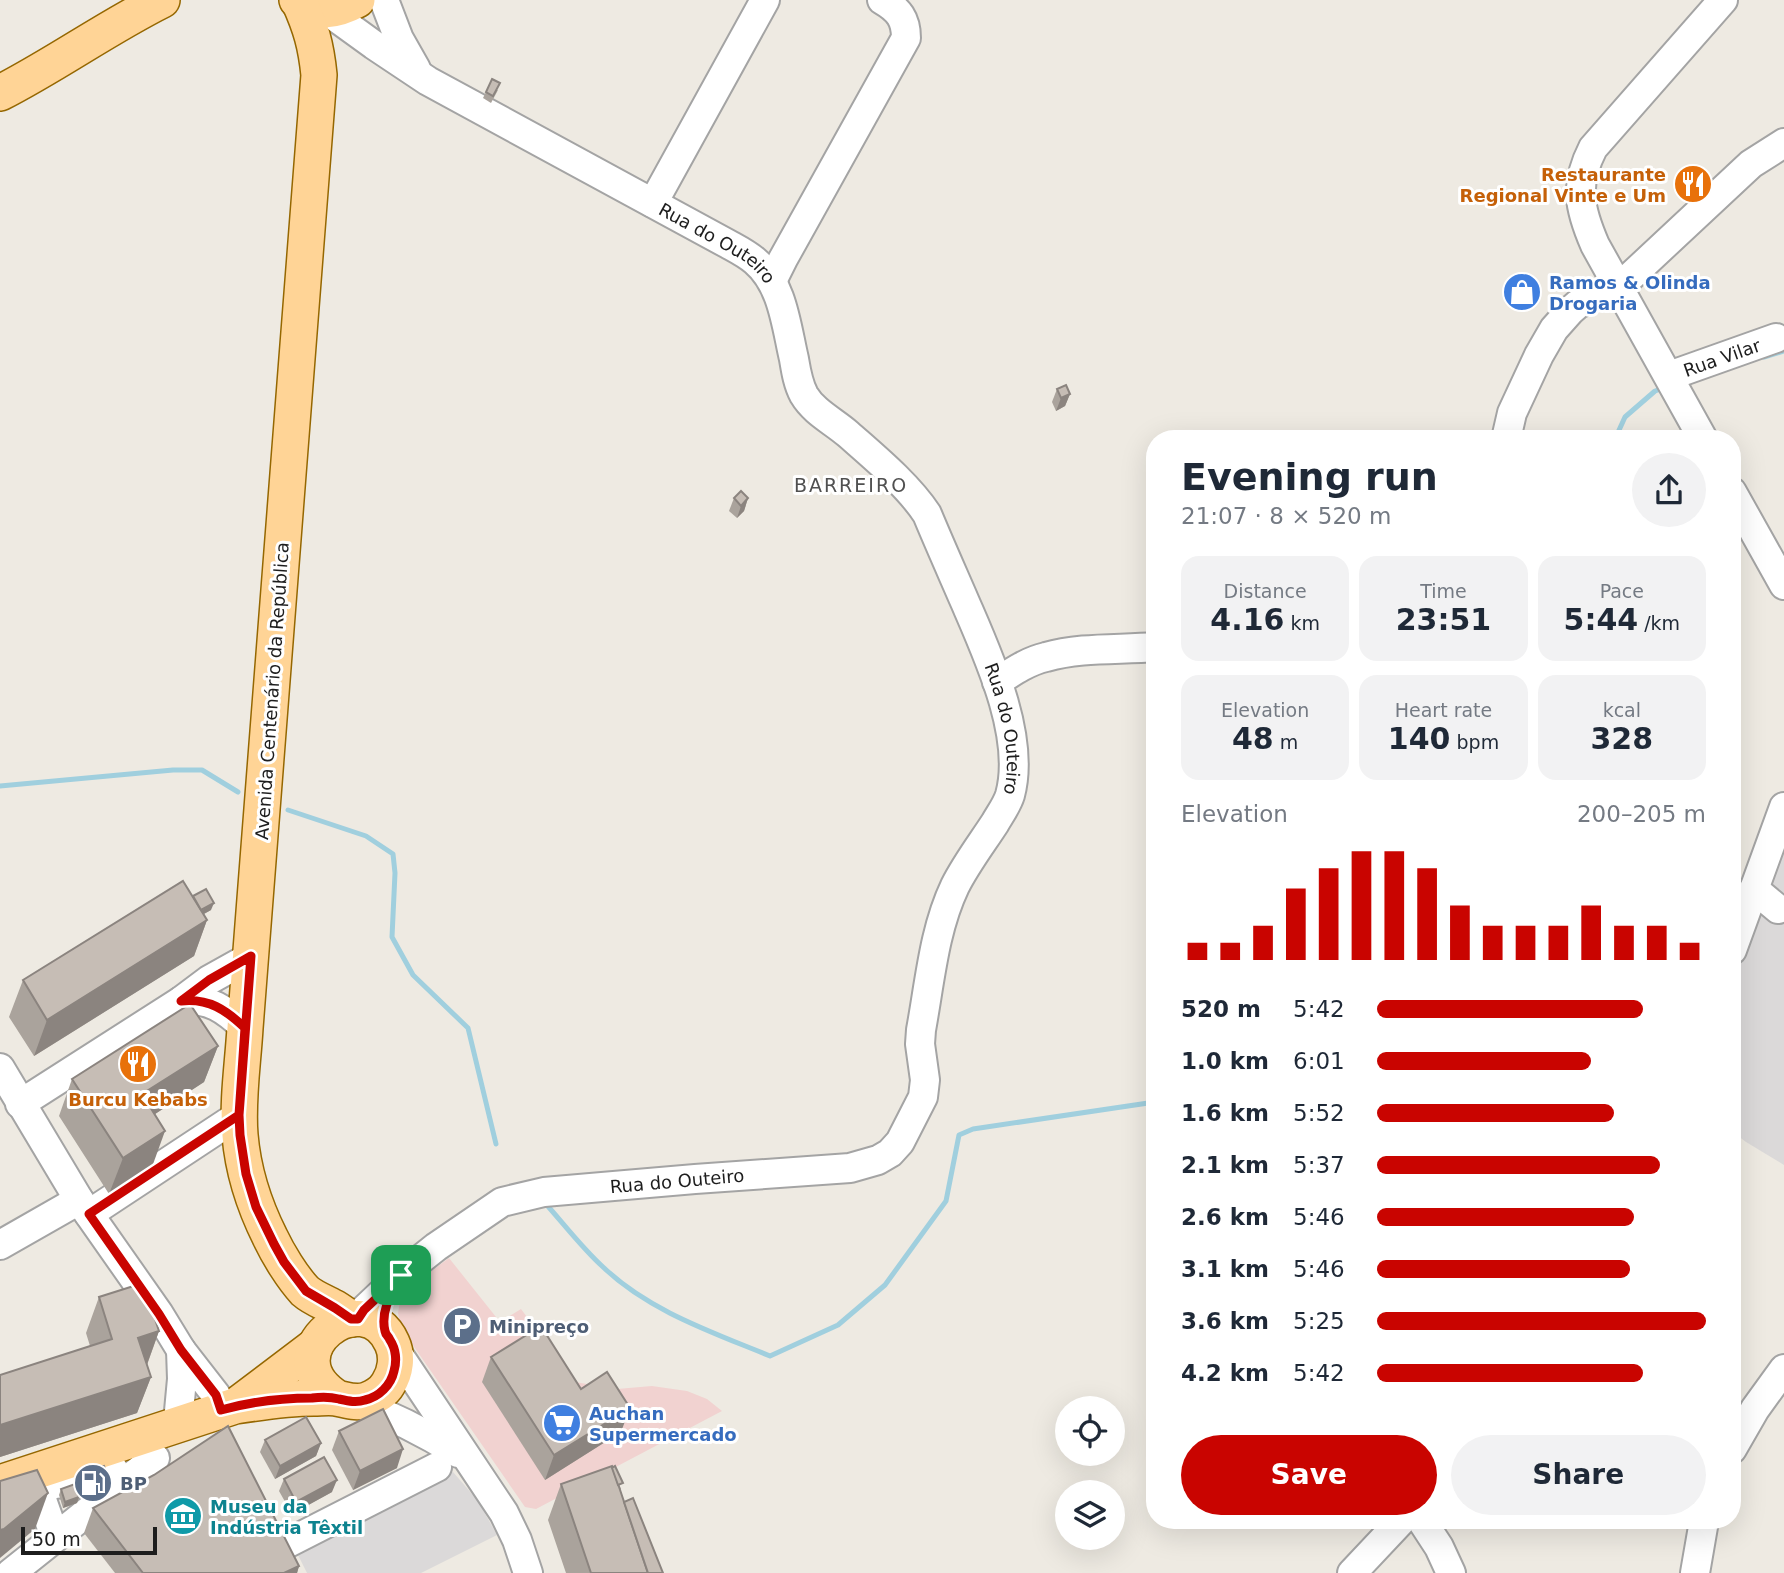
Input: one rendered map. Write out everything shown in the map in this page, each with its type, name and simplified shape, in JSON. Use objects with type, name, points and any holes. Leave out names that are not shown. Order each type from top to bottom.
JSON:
[{"type":"main road","points":[[0,93],[128,17],[162,0]]},
{"type":"main road","name":"Avenida Centenário da República","points":[[327,9],[310,25],[316,47],[318,75],[239,1115],[246,1174],[256,1207],[284,1262],[306,1291],[372,1330]]},
{"type":"main road","name":"Avenida Centenário da República","points":[[306,1291],[317,1343],[313,1358],[314,1370],[327,1391],[346,1400]]},
{"type":"main road","points":[[24,1482],[119,1445],[228,1408],[312,1398],[368,1400],[388,1385],[396,1360],[372,1330],[341,1321],[332,1325],[317,1343],[228,1408]]},
{"type":"street","points":[[384,0],[399,39],[419,75]]},
{"type":"street","points":[[653,203],[765,0]]},
{"type":"street","points":[[772,281],[906,38],[906,26],[900,15],[882,0]]},
{"type":"street","points":[[1698,430],[1595,245],[1584,216],[1580,187],[1587,160],[1602,136],[1655,80],[1723,0]]},
{"type":"street","name":"Rua do Outeiro","points":[[327,9],[419,75],[753,258],[768,274],[782,304],[799,381],[805,395],[814,408],[846,432],[916,497],[927,514],[997,682],[1013,746],[1014,764],[1009,798],[1003,811],[957,883],[946,908],[939,930],[921,1030],[920,1044],[925,1080],[923,1097],[900,1142],[890,1153],[866,1165],[850,1168],[544,1192],[502,1202],[436,1247],[401,1275],[388,1299],[384,1317],[372,1330]]},
{"type":"street","name":"Avenida Centenário da República","points":[[318,75],[324,51],[334,39],[345,32],[327,9]]},
{"type":"street","points":[[1508,430],[1512,414],[1539,355],[1554,329],[1570,311],[1631,276],[1751,164],[1784,143]]},
{"type":"street","name":"Rua Vilar","points":[[1669,376],[1776,338]]},
{"type":"street","points":[[1741,508],[1784,585]]},
{"type":"street","points":[[997,682],[1018,668],[1046,656],[1146,647]]},
{"type":"street","points":[[1741,925],[1784,807]]},
{"type":"street","points":[[1754,889],[1778,909]]},
{"type":"street","points":[[20,1104],[181,1001],[209,980],[251,956]]},
{"type":"street","points":[[181,1001],[202,1001],[216,1005],[245,1028]]},
{"type":"street","points":[[0,1068],[84,1207],[181,1350],[228,1408]]},
{"type":"street","points":[[0,1245],[84,1207],[239,1115]]},
{"type":"street","points":[[372,1330],[495,1498],[510,1524],[528,1573]]},
{"type":"street","points":[[181,1350],[179,1410],[182,1423]]},
{"type":"street","points":[[1741,1434],[1755,1409],[1784,1369]]},
{"type":"street","points":[[346,1400],[386,1413],[467,1458]]},
{"type":"street","points":[[11,1573],[155,1458]]},
{"type":"street","points":[[283,1543],[437,1467]]},
{"type":"street","points":[[24,1482],[55,1537]]},
{"type":"street","points":[[1352,1573],[1393,1529]]},
{"type":"street","points":[[1427,1529],[1451,1573]]},
{"type":"street","points":[[1695,1573],[1703,1529]]},
{"type":"shaded area","points":[[1784,838],[1784,1165],[1741,1138],[1741,955]]},
{"type":"shaded area","points":[[449,1258],[500,1322],[521,1309],[575,1382],[617,1389],[652,1386],[687,1391],[707,1399],[722,1411],[536,1509],[525,1507],[401,1328],[398,1313],[400,1301],[407,1289]]},
{"type":"shaded area","points":[[453,1472],[478,1501],[497,1535],[421,1573],[307,1573],[295,1549]]},
{"type":"building","points":[[492,79],[500,83],[493,96],[486,92]]},
{"type":"building","points":[[1066,385],[1070,394],[1061,398],[1057,389]]},
{"type":"building","points":[[741,491],[748,498],[741,506],[734,498]]},
{"type":"building","points":[[183,881],[207,920],[47,1020],[23,980]]},
{"type":"building","points":[[206,889],[214,903],[201,910],[193,896]]},
{"type":"building","points":[[190,1004],[218,1046],[142,1094],[165,1131],[123,1158],[72,1079]]},
{"type":"building","points":[[143,1283],[159,1331],[138,1338],[151,1377],[0,1425],[0,1375],[112,1339],[99,1297]]},
{"type":"building","points":[[541,1326],[581,1389],[607,1372],[630,1408],[554,1455],[491,1357]]},
{"type":"building","points":[[383,1409],[403,1449],[360,1471],[339,1431]]},
{"type":"building","points":[[306,1417],[321,1443],[280,1466],[265,1440]]},
{"type":"building","name":"Museu da Indústria Têxtil","points":[[228,1426],[299,1566],[284,1573],[143,1573],[93,1508],[154,1475]]},
{"type":"building","points":[[324,1457],[337,1480],[296,1502],[284,1479]]},
{"type":"building","points":[[104,1466],[109,1481],[86,1488],[82,1473]]},
{"type":"building","points":[[612,1466],[648,1573],[591,1573],[561,1484]]},
{"type":"building","points":[[615,1466],[623,1483],[618,1485],[612,1468]]},
{"type":"building","points":[[37,1470],[48,1493],[0,1530],[0,1481]]},
{"type":"building","points":[[75,1484],[79,1497],[65,1502],[61,1489]]},
{"type":"building","points":[[633,1498],[663,1573],[648,1573],[624,1502]]},
{"type":"waterway","points":[[1764,357],[1784,351]]},
{"type":"waterway","points":[[1619,430],[1625,417],[1655,391],[1664,388]]},
{"type":"waterway","points":[[0,786],[173,770],[202,770],[238,792]]},
{"type":"waterway","points":[[288,810],[366,836],[393,854],[395,873],[392,937],[413,975],[468,1028],[496,1144]]},
{"type":"waterway","points":[[545,1203],[595,1260],[640,1296],[682,1319],[770,1356],[838,1325],[885,1285],[946,1201],[959,1135],[973,1129],[1146,1103]]},
{"type":"place","name":"Restaurante Regional Vinte e Um","points":[[1693,184]]},
{"type":"place","name":"Ramos & Olinda Drogaria","points":[[1522,292]]},
{"type":"place","name":"Burcu Kebabs","points":[[138,1064]]},
{"type":"place","name":"Minipreço","points":[[462,1326]]},
{"type":"place","name":"Auchan Supermercado","points":[[562,1423]]},
{"type":"place","name":"BP","points":[[93,1483]]},
{"type":"place","name":"Museu da Indústria Têxtil","points":[[183,1516]]},
{"type":"district","name":"BARREIRO","points":[[851,485]]},
{"type":"route","points":[[401,1275],[358,1319],[351,1319],[306,1291],[284,1262],[264,1225],[246,1174],[240,1135],[239,1115],[245,1028],[216,1005],[202,1001],[181,1001],[209,980],[251,956],[239,1115],[89,1214],[181,1350],[216,1395],[221,1410],[263,1402],[312,1398],[337,1398],[355,1402],[368,1400],[379,1394],[394,1373],[394,1348],[385,1333],[384,1317],[388,1299],[401,1275]]}]
